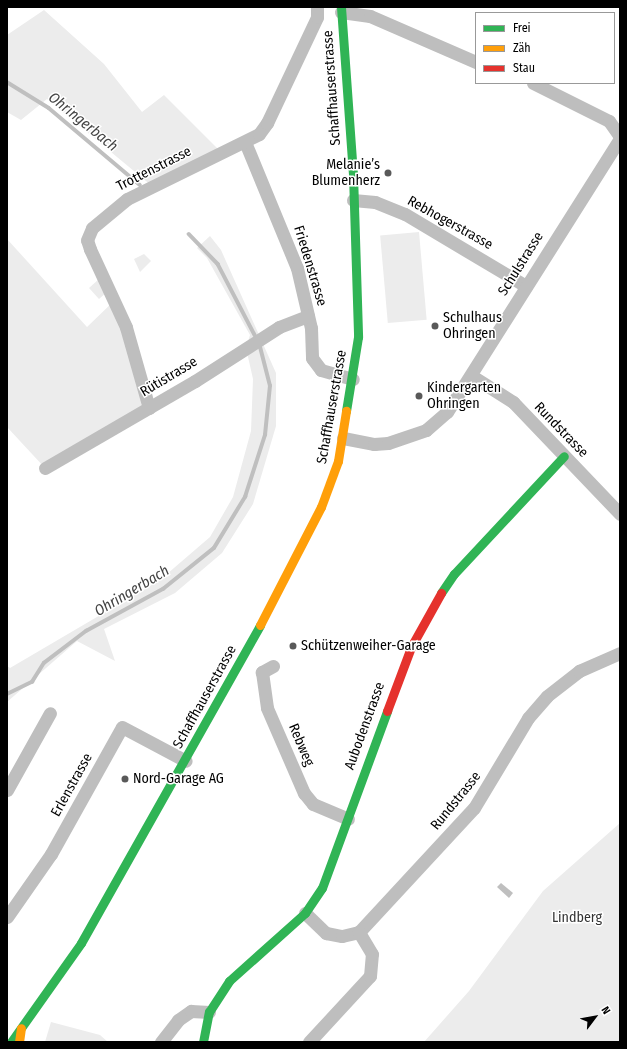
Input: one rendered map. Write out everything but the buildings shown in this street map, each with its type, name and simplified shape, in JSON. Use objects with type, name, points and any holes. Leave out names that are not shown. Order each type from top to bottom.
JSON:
[{"type":"main road","name":"Schaffhauserstrasse","points":[[11,1042],[81,942],[119,878],[186,760],[310,534],[330,484],[343,438],[353,379],[358,322],[353,200],[341,10]]},
{"type":"main road","name":"Aubodenstrasse","points":[[203,1042],[209,1012],[229,981],[305,914],[322,888],[411,648],[429,610],[454,574],[564,456]]},
{"type":"main road","name":"Schaffhauserstrasse","points":[[71,938],[119,878]]},
{"type":"main road","points":[[20,1042],[21,1028]]},
{"type":"street","name":"Trottenstrasse","points":[[149,408],[126,327],[90,249],[88,240],[92,228],[127,199],[245,142],[267,123],[320,12],[317,7]]},
{"type":"street","points":[[341,10],[370,16],[475,62]]},
{"type":"street","points":[[535,84],[609,121],[620,138]]},
{"type":"street","name":"Schulstrasse","points":[[343,438],[381,444],[426,430],[447,412],[472,376],[526,286],[620,138]]},
{"type":"street","name":"Friedenstrasse","points":[[245,142],[288,242],[308,316],[312,358],[321,370],[353,379]]},
{"type":"street","name":"Rebhogerstrasse","points":[[353,200],[374,202],[405,214],[526,286]]},
{"type":"street","name":"Rütistrasse","points":[[45,468],[149,408],[279,327],[308,316]]},
{"type":"street","name":"Rundstrasse","points":[[472,376],[513,402],[620,514]]},
{"type":"street","name":"Rundstrasse","points":[[359,932],[474,808],[528,718],[547,696],[579,671],[620,653]]},
{"type":"street","name":"Rebweg","points":[[273,666],[262,672],[268,708],[304,793],[313,804],[348,818]]},
{"type":"street","points":[[7,790],[50,713]]},
{"type":"street","name":"Erlenstrasse","points":[[7,917],[51,854],[122,727],[186,760]]},
{"type":"street","points":[[305,914],[326,933],[342,936],[359,932],[372,954],[370,976],[309,1042]]},
{"type":"street","points":[[161,1042],[178,1020],[191,1010],[209,1012]]},
{"type":"green space","points":[[44,10],[104,64],[142,112],[164,95],[222,153],[152,186],[47,99],[21,120],[7,112],[7,35]]},
{"type":"green space","points":[[419,232],[427,320],[388,323],[380,235]]},
{"type":"green space","points":[[210,236],[221,250],[276,373],[276,426],[253,504],[222,553],[175,593],[104,629],[115,661],[77,641],[7,702],[7,666],[10,668],[160,580],[210,537],[233,497],[251,431],[253,379],[246,348],[250,335],[207,258],[197,248]]},
{"type":"green space","points":[[7,239],[87,327],[115,300],[149,408],[45,468],[7,427]]},
{"type":"green space","points":[[144,254],[151,261],[140,272],[134,259]]},
{"type":"green space","points":[[99,279],[107,292],[99,299],[89,288]]},
{"type":"green space","name":"Lindberg","points":[[620,823],[620,1042],[424,1042],[469,991],[543,891]]},
{"type":"green space","points":[[51,1022],[100,1035],[108,1042],[45,1042]]},
{"type":"shaded area","points":[[501,883],[513,893],[509,898],[497,887]]},
{"type":"waterway","name":"Ohringerbach","points":[[7,82],[49,108],[140,185]]},
{"type":"waterway","name":"Ohringerbach","points":[[189,234],[218,264],[255,335]]},
{"type":"waterway","name":"Ohringerbach","points":[[7,694],[32,682],[44,663],[86,631],[163,589],[214,548],[245,497],[265,435],[270,386],[260,347]]},
{"type":"traffic: fast","points":[[341,7],[353,174],[358,337],[346,411]]},
{"type":"traffic: fast","points":[[441,593],[454,574],[564,456]]},
{"type":"traffic: fast","points":[[11,1042],[81,943],[260,625]]},
{"type":"traffic: fast","points":[[203,1042],[209,1012],[229,981],[305,913],[322,888],[387,711]]},
{"type":"traffic: slow","points":[[260,625],[321,507],[338,461],[346,411]]},
{"type":"traffic: slow","points":[[19,1042],[21,1028]]},
{"type":"traffic: jam","points":[[387,711],[411,647],[441,593]]},
{"type":"place","name":"Melanie’s Blumenherz","points":[[388,173]]},
{"type":"place","name":"Schulhaus Ohringen","points":[[435,326]]},
{"type":"place","name":"Kindergarten Ohringen","points":[[419,396]]},
{"type":"place","name":"Schützenweiher-Garage","points":[[293,646]]},
{"type":"place","name":"Nord-Garage AG","points":[[125,779]]}]
